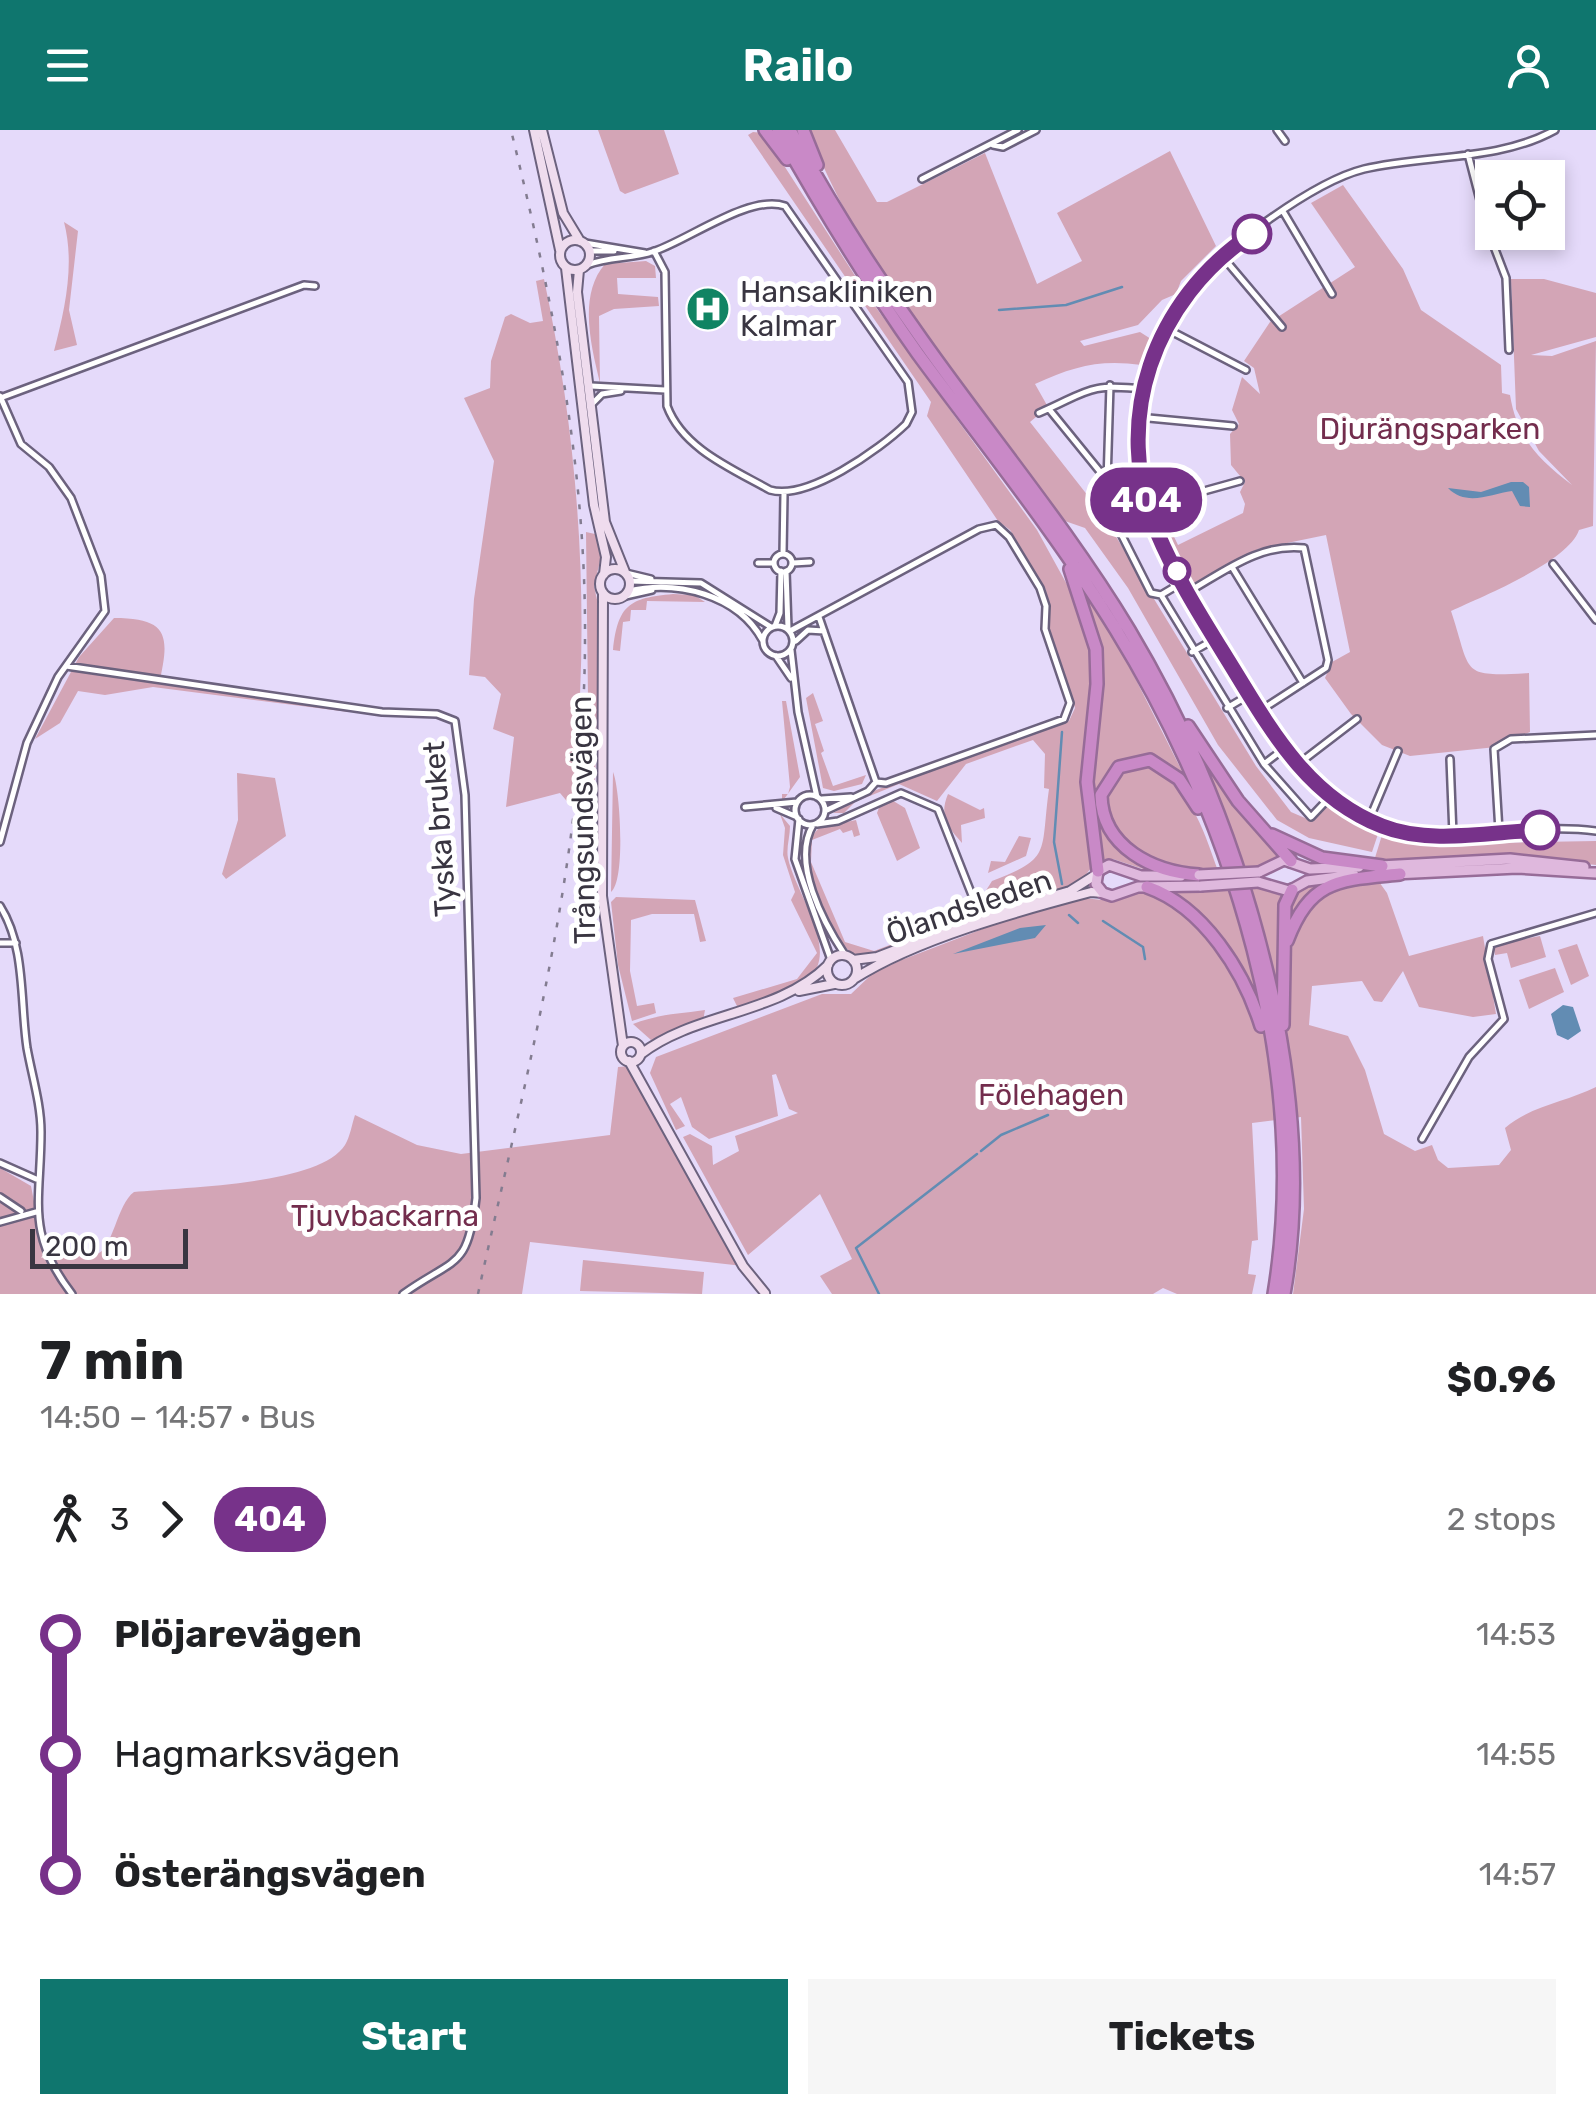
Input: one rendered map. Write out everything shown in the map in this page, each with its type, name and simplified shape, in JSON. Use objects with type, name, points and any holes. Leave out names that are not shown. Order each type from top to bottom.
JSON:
[{"type":"highway","points":[[766,130],[833,214]]},
{"type":"highway","points":[[778,130],[924,343],[1086,564],[1221,778],[1294,864]]},
{"type":"highway","points":[[790,130],[833,214],[915,350],[1060,546],[1144,678],[1218,842],[1256,972],[1274,1068],[1284,1190],[1274,1294]]},
{"type":"highway","points":[[803,130],[833,214]]},
{"type":"highway","points":[[1060,546],[1089,618],[1096,649],[1098,684],[1087,782],[1098,872]]},
{"type":"highway","points":[[1153,672],[1196,759],[1228,840],[1266,968],[1283,1054]]},
{"type":"highway","points":[[1200,881],[1154,866],[1121,843],[1102,804],[1107,780],[1119,766],[1136,759],[1165,766],[1186,786],[1218,842]]},
{"type":"highway","points":[[1260,827],[1309,854],[1382,866]]},
{"type":"highway","points":[[1284,950],[1297,917],[1313,895],[1346,880],[1400,874]]},
{"type":"highway","points":[[1147,887],[1190,915],[1224,952],[1252,1001],[1274,1068]]},
{"type":"highway","points":[[1284,1294],[1294,1194],[1283,1054],[1284,950],[1286,905],[1296,887]]},
{"type":"main road","points":[[534,130],[574,322],[594,505],[606,557],[604,574]]},
{"type":"main road","points":[[542,130],[563,214],[585,245],[581,311],[605,522],[625,585]]},
{"type":"main road","points":[[562,259],[570,240],[585,245]]},
{"type":"main road","points":[[562,259],[584,267]]},
{"type":"main road","points":[[604,574],[612,569],[625,585]]},
{"type":"main road","name":"Trångsundsvägen","points":[[604,574],[602,896],[621,1017],[623,1056],[629,1061]]},
{"type":"main road","points":[[603,592],[625,585]]},
{"type":"main road","name":"Trångsundsvägen","points":[[606,620],[625,585]]},
{"type":"main road","name":"Ölandsleden","points":[[1259,877],[1280,861],[1382,866],[1510,859],[1596,872]]},
{"type":"main road","points":[[1294,864],[1296,887]]},
{"type":"main road","name":"Ölandsleden","points":[[785,994],[829,963],[877,957],[1070,891],[1108,865],[1141,876],[1200,881]]},
{"type":"main road","name":"Ölandsleden","points":[[629,1061],[676,1036],[785,994],[833,982],[846,985],[982,921],[1091,892],[1112,896],[1147,887],[1259,877],[1296,887],[1328,877],[1517,868],[1596,872]]},
{"type":"main road","name":"Ölandsleden","points":[[1098,872],[1103,893]]},
{"type":"main road","name":"Ölandsleden","points":[[849,958],[857,967],[854,980]]},
{"type":"main road","points":[[829,963],[833,982]]},
{"type":"main road","name":"Trångsundsvägen","points":[[621,1017],[640,1055]]},
{"type":"main road","name":"Ölandsleden","points":[[623,1046],[676,1036]]},
{"type":"main road","points":[[640,1055],[649,1096]]},
{"type":"main road","points":[[629,1061],[762,1294]]},
{"type":"street","points":[[922,180],[1018,130]]},
{"type":"street","points":[[990,144],[1003,147],[1036,130]]},
{"type":"street","points":[[1278,130],[1285,141]]},
{"type":"street","points":[[1555,130],[1516,146],[1366,169],[1336,180],[1222,256],[1199,277],[1164,328],[1143,389],[1138,418],[1138,463],[1148,508],[1215,639],[1296,765],[1330,797],[1400,832],[1596,831]]},
{"type":"street","points":[[1468,154],[1506,278],[1509,350]]},
{"type":"street","points":[[584,267],[608,257],[651,252],[762,204],[785,206],[908,382],[912,412],[896,433],[825,479],[784,494],[752,480],[685,437],[674,422],[664,390],[665,272],[651,252]]},
{"type":"street","points":[[1284,212],[1332,294]]},
{"type":"street","points":[[585,245],[651,252]]},
{"type":"street","points":[[1222,256],[1282,327]]},
{"type":"street","points":[[0,842],[22,755],[66,666],[104,611],[100,576],[68,494],[49,467],[21,444],[1,397],[304,285],[314,286]]},
{"type":"street","points":[[1164,328],[1246,370]]},
{"type":"street","points":[[1039,413],[1086,388],[1110,385],[1143,389]]},
{"type":"street","points":[[1108,484],[1110,385]]},
{"type":"street","points":[[591,386],[664,390]]},
{"type":"street","points":[[593,402],[602,394],[624,390]]},
{"type":"street","points":[[1049,409],[1132,512]]},
{"type":"street","points":[[1138,418],[1233,426]]},
{"type":"street","points":[[1183,582],[1160,595],[1152,593],[1116,524],[1132,512],[1240,481]]},
{"type":"street","points":[[758,563],[774,562],[783,554],[784,494]]},
{"type":"street","points":[[625,585],[701,583],[773,626],[789,630],[819,618],[991,525],[1003,529],[1040,588],[1046,606],[1045,629],[1070,710],[1064,719],[886,784],[876,782],[825,812],[805,840],[803,860],[849,958]]},
{"type":"street","points":[[1188,592],[1232,567],[1284,546],[1304,548],[1328,660],[1326,668],[1261,711]]},
{"type":"street","points":[[783,554],[792,562],[810,562]]},
{"type":"street","points":[[774,562],[783,571],[792,680],[809,776],[825,812]]},
{"type":"street","points":[[763,641],[780,613],[783,571],[792,562]]},
{"type":"street","points":[[1553,564],[1596,620]]},
{"type":"street","points":[[1232,567],[1303,684]]},
{"type":"street","points":[[625,585],[659,584],[703,590],[752,626],[792,680]]},
{"type":"street","points":[[1160,595],[1264,764],[1311,817],[1330,797]]},
{"type":"street","points":[[819,618],[876,782]]},
{"type":"street","points":[[776,656],[792,647],[808,630],[824,631]]},
{"type":"street","points":[[1192,652],[1215,639]]},
{"type":"street","name":"Tyska bruket","points":[[66,666],[382,712],[437,714],[455,722],[465,795],[476,1198],[466,1250],[450,1268],[403,1294]]},
{"type":"street","points":[[1227,708],[1249,695]]},
{"type":"street","points":[[1296,765],[1356,718]]},
{"type":"street","points":[[1499,832],[1494,749],[1511,739],[1596,735]]},
{"type":"street","points":[[1264,764],[1285,748]]},
{"type":"street","points":[[1370,820],[1398,751]]},
{"type":"street","points":[[1450,758],[1453,834]]},
{"type":"street","points":[[809,776],[800,800],[795,859],[829,963]]},
{"type":"street","points":[[773,807],[815,824],[846,818],[901,793],[938,809],[982,921]]},
{"type":"street","points":[[745,807],[854,797]]},
{"type":"street","points":[[825,812],[846,818]]},
{"type":"street","points":[[0,906],[16,944],[40,1118],[36,1212],[48,1257],[72,1294]]},
{"type":"street","points":[[1422,1138],[1469,1057],[1504,1018],[1488,959],[1491,944],[1596,913]]},
{"type":"street","points":[[0,943],[16,944]]},
{"type":"street","points":[[0,1163],[36,1179]]},
{"type":"street","points":[[0,1197],[24,1212]]},
{"type":"street","points":[[0,1222],[24,1212],[36,1212]]},
{"type":"green space","points":[[598,130],[664,130],[679,174],[625,194],[620,191]]},
{"type":"green space","points":[[808,130],[835,130],[877,202],[887,202],[985,153],[1037,284],[1082,261],[1057,213],[1170,151],[1216,246],[1181,281],[1176,294],[1162,300],[1138,325],[1080,341],[1084,346],[1140,332],[1151,339],[1142,365],[1087,366],[1035,384],[1048,407],[1030,422],[1103,515],[1098,520],[1104,517],[1256,766],[1291,812],[1312,821],[1327,806],[1378,834],[1372,852],[1309,838],[1277,820],[1218,745],[1128,588],[1085,528],[1062,520],[888,285],[831,183]]},
{"type":"green space","points":[[763,133],[872,302],[1037,530],[1081,610],[1093,670],[1083,774],[1094,861],[1078,882],[1065,889],[991,909],[980,900],[992,881],[1025,866],[1040,850],[1049,789],[1044,788],[1045,754],[1033,740],[966,764],[937,801],[899,784],[855,802],[844,813],[833,813],[876,790],[1069,721],[1075,708],[1049,631],[1046,590],[1010,530],[998,521],[927,416],[931,402],[748,135]]},
{"type":"green space","name":"Djurängsparken","points":[[1343,185],[1403,269],[1421,310],[1501,365],[1502,393],[1510,395],[1524,436],[1539,456],[1572,485],[1539,451],[1516,409],[1511,279],[1544,279],[1596,293],[1596,337],[1531,355],[1552,356],[1596,341],[1593,526],[1579,530],[1572,542],[1542,566],[1451,611],[1472,667],[1490,674],[1529,673],[1530,732],[1496,747],[1410,756],[1382,745],[1351,714],[1325,678],[1332,662],[1350,652],[1326,535],[1258,549],[1195,583],[1187,579],[1160,527],[1157,512],[1161,510],[1178,545],[1243,513],[1245,504],[1240,492],[1245,482],[1231,465],[1230,434],[1239,424],[1232,410],[1242,377],[1260,394],[1254,368],[1244,361],[1270,322],[1355,267],[1311,203]]},
{"type":"green space","points":[[64,222],[78,231],[69,310],[77,345],[54,351],[69,270]]},
{"type":"green space","points":[[646,261],[655,266],[656,278],[617,278],[618,294],[658,297],[659,306],[614,309],[599,316],[600,383],[589,321],[597,276],[605,264]]},
{"type":"green space","points":[[544,279],[567,409],[579,541],[581,673],[577,740],[571,806],[560,793],[506,807],[514,737],[493,729],[501,694],[485,677],[469,675],[474,599],[494,461],[464,398],[490,388],[491,361],[505,317],[511,314],[530,323],[543,321],[536,281]]},
{"type":"green space","points":[[586,532],[595,534],[601,557],[594,586],[600,613],[593,851],[587,839],[578,841],[575,849],[588,699]]},
{"type":"green space","points":[[1082,588],[1124,656],[1190,787],[1170,767],[1146,757],[1122,760],[1101,781],[1100,814],[1152,872],[1113,859],[1103,860],[1091,788],[1096,632]]},
{"type":"green space","points":[[694,595],[705,602],[647,601],[646,610],[631,610],[630,621],[623,622],[620,651],[613,650],[618,623],[628,607],[646,598]]},
{"type":"green space","points":[[114,618],[146,622],[161,633],[164,653],[159,684],[350,708],[349,712],[153,687],[105,695],[78,691],[60,723],[35,739],[79,657]]},
{"type":"green space","points":[[813,693],[823,721],[815,724],[824,751],[821,753],[833,786],[866,775],[862,784],[834,791],[823,788],[806,698]]},
{"type":"green space","points":[[782,701],[786,701],[800,777],[788,793],[790,787]]},
{"type":"green space","points":[[1194,742],[1279,855],[1263,866],[1244,869]]},
{"type":"green space","points":[[1145,763],[1184,796],[1206,837],[1218,871],[1162,863],[1131,845],[1119,832],[1110,816],[1106,796],[1115,775]]},
{"type":"green space","points":[[613,772],[620,853],[616,884],[611,892]]},
{"type":"green space","points":[[237,773],[275,778],[286,836],[226,879],[222,874],[238,820]]},
{"type":"green space","points":[[948,794],[980,810],[984,808],[985,818],[961,825],[962,843],[946,820]]},
{"type":"green space","points":[[890,799],[905,808],[920,848],[897,861],[877,813],[880,805]]},
{"type":"green space","points":[[780,814],[790,826],[788,858],[814,923],[820,956],[816,970],[805,981],[738,1008],[733,998],[797,979],[817,953],[791,900],[795,892],[783,855],[785,828]]},
{"type":"green space","points":[[856,820],[860,835],[854,837],[852,830],[843,833],[840,829],[812,840],[811,862],[845,942],[874,951],[937,927],[966,902],[972,915],[895,948],[854,954],[831,924],[817,893],[807,852],[810,841],[819,828]]},
{"type":"green space","points":[[1382,835],[1435,844],[1596,841],[1596,865],[1502,855],[1374,861]]},
{"type":"green space","points":[[1019,836],[1031,838],[1026,856],[988,873],[991,861],[1005,862]]},
{"type":"green space","name":"Fölehagen","points":[[1377,879],[1387,893],[1409,956],[1483,936],[1496,1014],[1473,1017],[1419,1007],[1403,971],[1382,1002],[1374,1001],[1362,981],[1312,986],[1309,1025],[1348,1036],[1365,1070],[1384,1134],[1415,1151],[1432,1145],[1438,1160],[1448,1168],[1499,1165],[1511,1150],[1505,1128],[1537,1109],[1596,1087],[1596,1294],[1293,1294],[1304,1209],[1301,1117],[1252,1123],[1258,1240],[1252,1241],[1248,1274],[1256,1275],[1252,1294],[1177,1294],[1163,1288],[1153,1294],[832,1294],[820,1276],[852,1259],[820,1194],[748,1255],[683,1137],[690,1134],[712,1146],[713,1165],[739,1151],[735,1136],[798,1113],[789,1109],[776,1074],[772,1075],[778,1116],[709,1139],[692,1127],[681,1097],[670,1104],[685,1126],[676,1130],[650,1073],[656,1057],[822,994],[851,994],[872,974],[899,961],[1006,920],[1083,898],[1112,901],[1140,891],[1260,886],[1281,896],[1295,896],[1310,884]]},
{"type":"green space","points":[[616,897],[695,900],[706,941],[700,942],[694,914],[652,914],[631,920],[630,971],[637,1006],[654,1003],[656,1013],[632,1021],[618,965],[611,902]]},
{"type":"green space","points":[[1540,936],[1546,957],[1511,968],[1507,953],[1495,955],[1493,945]]},
{"type":"green space","points":[[1577,944],[1589,976],[1571,985],[1558,950]]},
{"type":"green space","points":[[1555,968],[1564,992],[1529,1009],[1519,980]]},
{"type":"green space","points":[[705,1010],[703,1021],[651,1040],[633,1024],[660,1016]]},
{"type":"green space","name":"Tjuvbackarna","points":[[631,1066],[743,1266],[530,1242],[522,1294],[75,1294],[55,1260],[55,1254],[87,1255],[102,1250],[134,1192],[279,1177],[330,1159],[345,1145],[355,1115],[417,1145],[461,1154],[610,1135],[618,1067]]},
{"type":"green space","points":[[0,1168],[31,1186],[44,1253],[68,1294],[0,1294]]},
{"type":"green space","points":[[583,1260],[704,1272],[702,1294],[580,1291]]},
{"type":"water","points":[[1523,482],[1529,487],[1530,507],[1520,506],[1512,491],[1471,498],[1448,488],[1481,492]]},
{"type":"water","points":[[1046,925],[1035,938],[953,954],[1020,928]]},
{"type":"water","points":[[1563,1005],[1573,1007],[1581,1031],[1568,1040],[1557,1035],[1551,1014]]},
{"type":"waterway","points":[[999,310],[1066,305],[1122,287]]},
{"type":"waterway","points":[[1062,732],[1054,842],[1062,884]]},
{"type":"waterway","points":[[1069,915],[1078,923]]},
{"type":"waterway","points":[[1103,921],[1143,947],[1145,959]]},
{"type":"waterway","points":[[981,1151],[1001,1135],[1048,1115]]},
{"type":"waterway","points":[[879,1294],[856,1248],[977,1154]]},
{"type":"railway","points":[[478,1294],[533,1050],[564,886],[575,804],[585,638],[580,509],[564,382],[511,130]]},
{"type":"bus line","name":"404","points":[[1252,234],[1199,277],[1180,301],[1149,365],[1138,418],[1138,447],[1140,480],[1156,531],[1249,695],[1296,765],[1339,804],[1400,832],[1426,835],[1540,830]]},
{"type":"place","name":"Hansakliniken Kalmar","points":[[708,309]]}]
